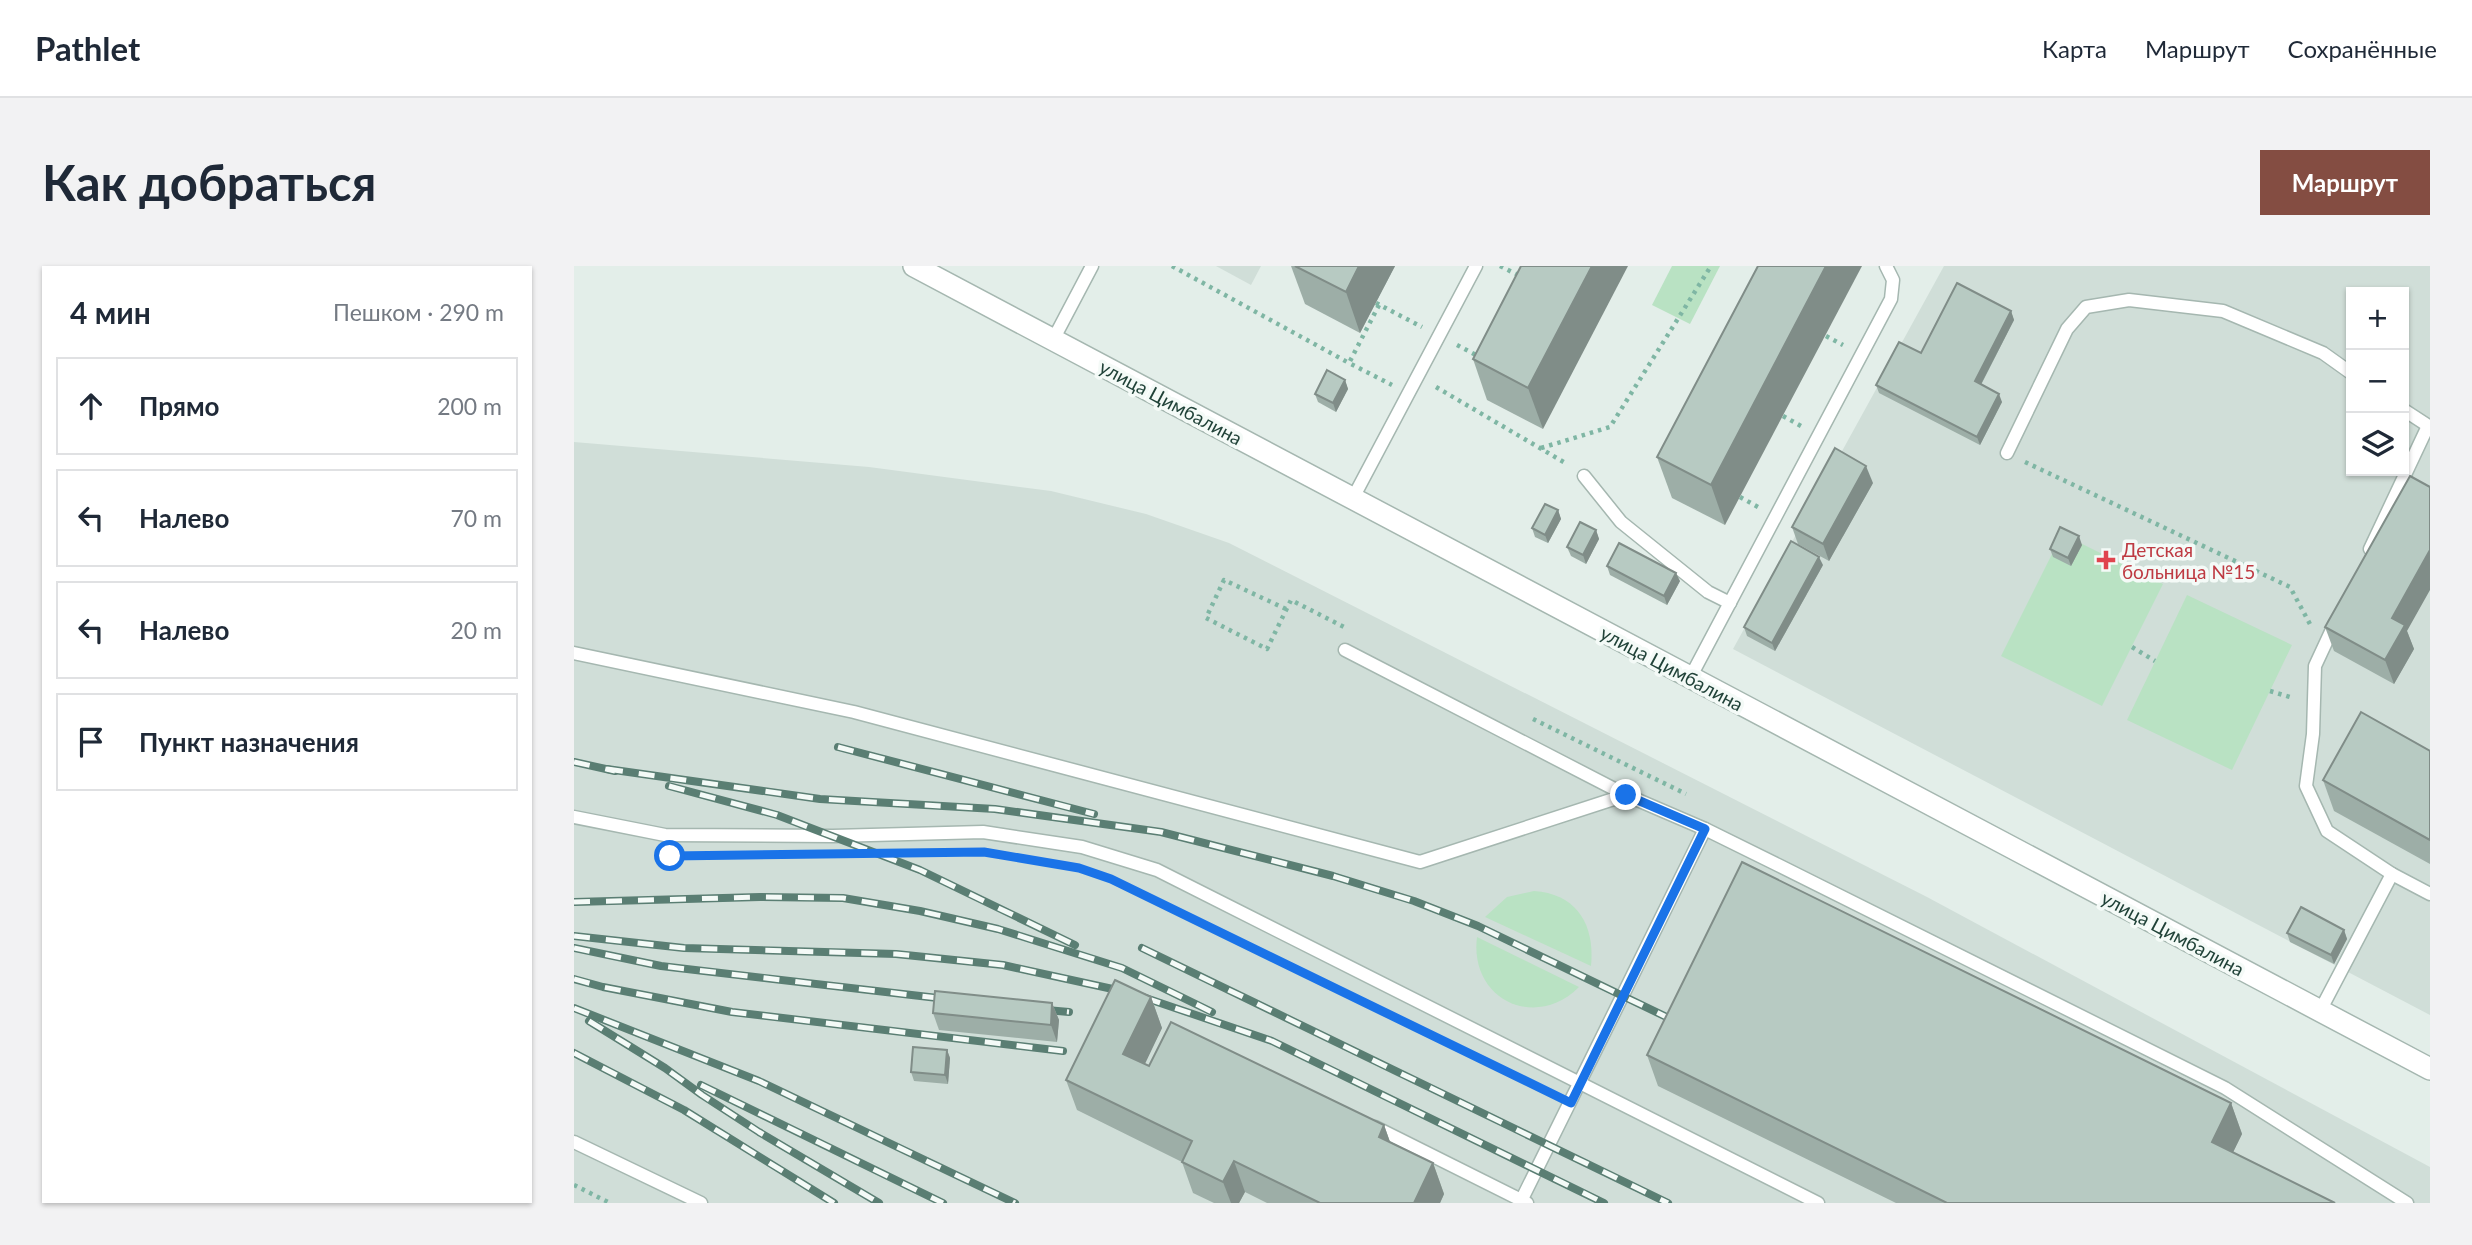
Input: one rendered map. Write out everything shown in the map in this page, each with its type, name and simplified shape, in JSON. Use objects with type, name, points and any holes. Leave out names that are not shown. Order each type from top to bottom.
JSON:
[{"type":"street","name":"улица Цимбалина","points":[[914,266],[2430,1069]]},
{"type":"lane","points":[[1053,340],[1092,266]]},
{"type":"lane","points":[[1353,498],[1476,266]]},
{"type":"lane","points":[[1690,678],[1891,299],[1893,280],[1886,266]]},
{"type":"lane","points":[[2007,453],[2067,329],[2086,307],[2129,300],[2223,311],[2323,353],[2346,369]]},
{"type":"lane","points":[[2364,562],[2429,427],[2408,413]]},
{"type":"lane","points":[[1584,477],[1621,522],[1708,592],[1730,603]]},
{"type":"lane","points":[[2340,612],[2315,666],[2313,734],[2306,786],[2327,831],[2392,874],[2430,894]]},
{"type":"lane","points":[[1345,650],[1626,795],[1705,829],[2225,1088],[2407,1203]]},
{"type":"lane","points":[[574,653],[854,712],[1420,862],[1626,795]]},
{"type":"lane","points":[[574,817],[665,835],[833,836],[983,832],[1082,847],[1157,870],[1818,1203]]},
{"type":"lane","points":[[1365,1122],[1523,1202],[1705,829]]},
{"type":"lane","points":[[2320,1011],[2392,874]]},
{"type":"lane","points":[[574,1142],[701,1203]]},
{"type":"path","points":[[1172,266],[1408,393]]},
{"type":"path","points":[[1500,266],[1523,278]]},
{"type":"path","points":[[1541,448],[1610,427],[1711,266]]},
{"type":"path","points":[[1349,363],[1380,305]]},
{"type":"path","points":[[1417,376],[1554,456]]},
{"type":"path","points":[[2007,453],[2290,587],[2323,649]]},
{"type":"path","points":[[1267,649],[1206,618],[1224,580],[1286,609]]},
{"type":"path","points":[[2132,647],[2155,661]]},
{"type":"path","points":[[1111,879],[1409,1025]]},
{"type":"path","points":[[574,1185],[610,1203]]},
{"type":"shaded area","points":[[1216,266],[1261,266],[1251,285]]},
{"type":"shaded area","name":"Детская больница №15","points":[[1944,266],[2430,266],[2430,1015],[1733,649]]},
{"type":"shaded area","points":[[574,442],[869,467],[1051,491],[1146,514],[1229,543],[1927,897],[2430,1167],[2430,1203],[574,1203]]},
{"type":"green space","points":[[1672,266],[1720,266],[1690,324],[1652,305]]},
{"type":"green space","points":[[2062,534],[2163,584],[2102,706],[2001,656]]},
{"type":"green space","points":[[2187,595],[2292,645],[2232,770],[2127,720]]},
{"type":"green space","points":[[1534,891],[1562,898],[1580,915],[1590,938],[1591,966],[1485,917],[1507,897]]},
{"type":"green space","points":[[1477,937],[1579,987],[1562,1000],[1543,1006],[1525,1007],[1508,1002],[1494,992],[1483,977],[1477,959]]},
{"type":"building","points":[[1295,266],[1359,266],[1346,292]]},
{"type":"building","points":[[1521,266],[1592,266],[1528,388],[1473,359]]},
{"type":"building","points":[[1758,266],[1826,266],[1711,485],[1657,457]]},
{"type":"building","points":[[1957,283],[2011,311],[1975,381],[1999,394],[1977,437],[1876,385],[1899,342],[1921,353]]},
{"type":"building","points":[[1327,370],[1345,380],[1333,403],[1315,394]]},
{"type":"building","points":[[1835,448],[1866,466],[1823,544],[1792,527]]},
{"type":"building","points":[[2410,476],[2430,487],[2430,550],[2392,618],[2405,625],[2385,660],[2325,627]]},
{"type":"building","points":[[1545,504],[1558,510],[1545,535],[1532,528]]},
{"type":"building","points":[[1580,522],[1596,530],[1583,555],[1567,547]]},
{"type":"building","points":[[2060,527],[2079,536],[2068,558],[2050,549]]},
{"type":"building","points":[[1791,541],[1819,557],[1772,643],[1744,627]]},
{"type":"building","points":[[1619,543],[1676,573],[1664,596],[1607,566]]},
{"type":"building","points":[[2361,712],[2430,751],[2430,840],[2323,780]]},
{"type":"building","points":[[1742,862],[2231,1103],[2212,1142],[2335,1203],[1947,1203],[1647,1055]]},
{"type":"building","points":[[2301,907],[2344,930],[2331,955],[2287,933]]},
{"type":"building","points":[[1115,980],[1151,997],[1123,1054],[1149,1066],[1171,1022],[1384,1125],[1379,1137],[1433,1163],[1414,1203],[1320,1203],[1234,1161],[1223,1182],[1182,1162],[1192,1141],[1066,1080]]},
{"type":"building","points":[[935,991],[1052,1003],[1051,1025],[933,1013]]},
{"type":"building","points":[[913,1047],[947,1050],[945,1075],[911,1072]]},
{"type":"railway","points":[[838,747],[1094,814]]},
{"type":"railway","points":[[574,762],[615,771]]},
{"type":"railway","points":[[607,769],[820,799],[995,809],[1161,832],[1333,876],[1414,901],[1478,926],[1683,1025]]},
{"type":"railway","points":[[669,786],[777,815],[920,870],[1075,945]]},
{"type":"railway","points":[[574,902],[760,897],[843,898],[920,911],[998,929],[1122,968],[1212,1012]]},
{"type":"railway","points":[[574,936],[684,948],[896,954],[1003,965],[1131,993],[1272,1041],[1604,1203]]},
{"type":"railway","points":[[574,948],[661,966],[955,1000]]},
{"type":"railway","points":[[1142,948],[1668,1203]]},
{"type":"railway","points":[[574,979],[732,1012],[1063,1051]]},
{"type":"railway","points":[[574,1008],[759,1081],[1015,1203]]},
{"type":"railway","points":[[1035,1009],[1069,1012]]},
{"type":"railway","points":[[589,1021],[665,1068],[759,1132],[879,1203]]},
{"type":"railway","points":[[574,1053],[684,1110],[834,1203]]},
{"type":"railway","points":[[701,1085],[943,1203]]},
{"type":"place","name":"Детская больница №15","points":[[2106,560]]},
{"type":"route","points":[[670,856],[984,852],[1079,868],[1111,879],[1571,1103],[1705,829],[1626,795]]}]
